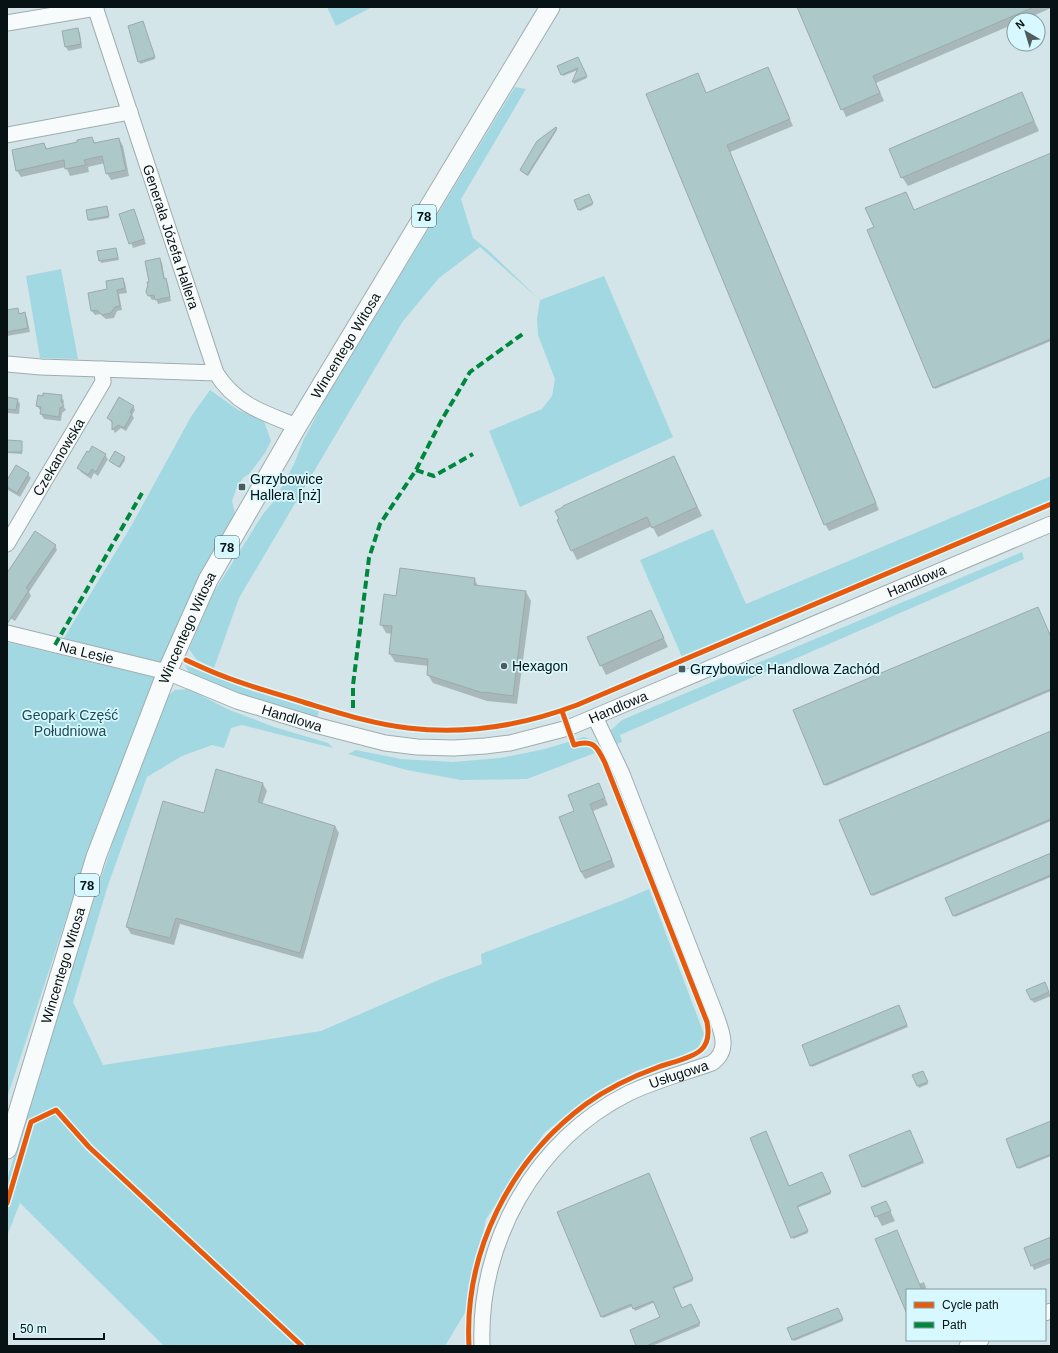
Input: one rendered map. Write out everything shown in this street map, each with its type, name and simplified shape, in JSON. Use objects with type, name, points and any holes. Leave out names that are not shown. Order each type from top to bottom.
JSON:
[{"type":"main road","name":"Wincentego Witosa","points":[[7,1149],[96,857],[167,672],[208,580],[297,426],[550,7]]},
{"type":"street","name":"Generała Józefa Hallera","points":[[96,7],[216,372],[226,388],[246,404],[256,410],[297,426]]},
{"type":"street","points":[[7,23],[96,7]]},
{"type":"street","points":[[7,135],[130,112]]},
{"type":"street","points":[[7,364],[41,367],[216,372]]},
{"type":"street","name":"Czekanowska","points":[[7,544],[102,382],[102,369]]},
{"type":"street","name":"Handlowa","points":[[167,672],[210,691],[258,708],[385,743],[417,747],[454,748],[510,743],[568,728],[1051,524]]},
{"type":"street","name":"Na Lesie","points":[[7,632],[167,672]]},
{"type":"street","name":"Usługowa","points":[[482,1346],[485,1289],[494,1252],[501,1233],[518,1199],[540,1166],[562,1141],[587,1119],[616,1100],[647,1085],[712,1063],[720,1056],[722,1051],[723,1037],[715,1013],[622,774],[595,717]]},
{"type":"street","points":[[967,1346],[979,1341]]},
{"type":"green space","points":[[327,7],[372,7],[336,26]]},
{"type":"green space","points":[[515,87],[526,89],[461,199],[473,238],[488,250],[540,300],[480,247],[439,278],[403,321],[239,598],[214,668],[197,660],[189,649],[214,592],[263,514],[275,500],[325,399]]},
{"type":"green space","points":[[61,269],[78,359],[40,358],[26,276]]},
{"type":"green space","points":[[604,276],[673,437],[520,507],[489,431],[542,409],[552,396],[555,379],[538,335],[537,318],[540,300]]},
{"type":"green space","points":[[210,390],[238,410],[264,421],[271,441],[265,453],[237,487],[232,501],[235,513],[161,664],[64,638],[130,528],[192,415]]},
{"type":"green space","points":[[1051,476],[1051,501],[682,657],[640,560],[713,529],[746,604]]},
{"type":"green space","points":[[1022,552],[1024,559],[620,735],[622,742],[613,745],[611,730],[622,720]]},
{"type":"green space","name":"Geopark Część Południowa","points":[[7,642],[157,678],[98,822],[7,1098]]},
{"type":"green space","points":[[185,665],[252,691],[319,711],[317,718],[249,699],[190,674]]},
{"type":"green space","points":[[189,689],[227,709],[274,727],[328,743],[333,748],[242,725],[231,728],[224,748],[212,745],[182,756],[147,777],[108,885],[73,1002],[103,1065],[321,1031],[441,979],[482,964],[481,954],[649,889],[704,1034],[698,1048],[681,1056],[636,1071],[596,1092],[544,1133],[486,1219],[466,1311],[445,1346],[164,1346],[20,1203],[7,1236],[7,1180],[63,995],[136,771],[166,698],[175,690]]},
{"type":"green space","points":[[584,737],[596,741],[600,751],[527,779],[461,780],[407,770],[348,754],[356,750],[401,759],[453,762],[500,758],[545,749]]},
{"type":"building","points":[[797,7],[1034,7],[1022,12],[1006,12],[1006,19],[873,76],[880,93],[841,110]]},
{"type":"building","points":[[143,21],[155,57],[138,62],[128,26]]},
{"type":"building","points":[[78,28],[81,44],[65,47],[62,31]]},
{"type":"building","points":[[578,57],[587,76],[572,82],[578,68],[561,75],[557,66]]},
{"type":"building","points":[[768,67],[790,119],[727,145],[876,503],[824,525],[646,94],[698,73],[706,93]]},
{"type":"building","points":[[1022,92],[1034,121],[901,178],[889,149]]},
{"type":"building","points":[[556,127],[557,128],[527,175],[520,170],[537,141]]},
{"type":"building","points":[[92,137],[94,143],[119,138],[126,170],[106,174],[102,156],[84,160],[86,165],[65,169],[64,160],[16,171],[12,150],[44,143],[46,149]]},
{"type":"building","points":[[1051,153],[1051,339],[933,388],[867,230],[874,227],[865,208],[906,192],[914,210]]},
{"type":"building","points":[[589,194],[593,203],[578,210],[574,200]]},
{"type":"building","points":[[107,206],[109,216],[88,220],[86,210]]},
{"type":"building","points":[[134,209],[144,239],[129,244],[119,214]]},
{"type":"building","points":[[116,248],[118,258],[99,261],[97,251]]},
{"type":"building","points":[[160,258],[164,279],[166,278],[170,297],[155,300],[154,295],[148,296],[146,292],[148,287],[147,282],[149,282],[145,261]]},
{"type":"building","points":[[123,278],[125,288],[117,290],[120,306],[115,307],[111,313],[102,315],[97,310],[91,311],[88,293],[107,289],[106,281]]},
{"type":"building","points":[[18,308],[19,314],[25,312],[28,328],[7,332],[7,310]]},
{"type":"building","points":[[43,393],[62,395],[61,401],[64,406],[60,408],[59,417],[40,414],[41,407],[36,406],[38,395],[43,396]]},
{"type":"building","points":[[7,397],[18,399],[16,410],[7,409]]},
{"type":"building","points":[[119,397],[134,406],[130,412],[132,414],[124,428],[118,425],[112,430],[112,421],[107,418]]},
{"type":"building","points":[[7,440],[22,441],[22,452],[7,452]]},
{"type":"building","points":[[92,446],[106,454],[96,472],[92,469],[88,475],[77,468],[87,451],[89,452]]},
{"type":"building","points":[[115,451],[125,457],[119,467],[109,461]]},
{"type":"building","points":[[674,456],[697,507],[652,528],[647,517],[571,551],[557,520],[559,519],[555,511]]},
{"type":"building","points":[[16,465],[29,473],[17,493],[7,487],[7,480]]},
{"type":"building","points":[[35,531],[56,545],[26,588],[29,590],[7,624],[7,573]]},
{"type":"building","points":[[400,568],[475,578],[474,585],[526,591],[513,696],[483,693],[427,675],[428,659],[389,654],[392,626],[380,625],[384,594],[396,596]]},
{"type":"building","points":[[1038,607],[1051,637],[1051,689],[824,785],[793,710]]},
{"type":"building","points":[[651,610],[664,638],[600,666],[587,637]]},
{"type":"building","points":[[1051,731],[1051,819],[871,895],[839,820]]},
{"type":"building","points":[[216,769],[263,783],[258,802],[335,826],[300,953],[176,918],[170,938],[126,927],[163,801],[204,813]]},
{"type":"building","points":[[599,783],[605,798],[590,804],[612,860],[581,872],[559,817],[574,811],[568,795]]},
{"type":"building","points":[[1051,853],[1051,875],[953,916],[945,898]]},
{"type":"building","points":[[1045,982],[1049,992],[1031,1000],[1026,990]]},
{"type":"building","points":[[899,1005],[907,1025],[810,1066],[802,1045]]},
{"type":"building","points":[[923,1071],[928,1082],[917,1086],[912,1075]]},
{"type":"building","points":[[1051,1121],[1051,1154],[1017,1168],[1006,1139]]},
{"type":"building","points":[[910,1130],[923,1161],[862,1187],[849,1155]]},
{"type":"building","points":[[766,1131],[789,1186],[822,1172],[831,1192],[797,1206],[808,1231],[791,1238],[750,1138]]},
{"type":"building","points":[[649,1173],[693,1279],[673,1287],[682,1308],[691,1304],[700,1323],[646,1346],[636,1346],[630,1330],[660,1317],[653,1301],[633,1309],[631,1304],[601,1317],[557,1212]]},
{"type":"building","points":[[886,1201],[891,1211],[875,1217],[871,1207]]},
{"type":"building","points":[[897,1230],[922,1289],[906,1289],[906,1312],[875,1239]]},
{"type":"building","points":[[1051,1237],[1051,1258],[1031,1266],[1024,1248]]},
{"type":"building","points":[[838,1308],[843,1319],[792,1340],[787,1328]]},
{"type":"marked path","points":[[353,708],[353,685],[369,558],[380,524],[416,470],[441,421],[470,372],[524,333]]},
{"type":"marked path","points":[[416,470],[434,476],[473,454]]},
{"type":"marked path","points":[[55,645],[142,493]]},
{"type":"cycle path","points":[[186,660],[220,675],[249,685],[382,724],[429,730],[494,727],[536,718],[577,705],[1051,504]]},
{"type":"cycle path","points":[[469,1346],[469,1311],[474,1276],[484,1243],[497,1211],[514,1180],[535,1152],[559,1127],[586,1104],[611,1088],[637,1075],[697,1053],[704,1047],[708,1037],[707,1022],[605,763],[594,745],[586,743],[574,745],[562,711]]},
{"type":"cycle path","points":[[7,1203],[31,1122],[56,1110],[89,1147],[302,1346]]},
{"type":"place","name":"Grzybowice Hallera [nż]","points":[[242,487]]},
{"type":"place","name":"Hexagon","points":[[504,666]]},
{"type":"place","name":"Grzybowice Handlowa Zachód","points":[[682,669]]}]
